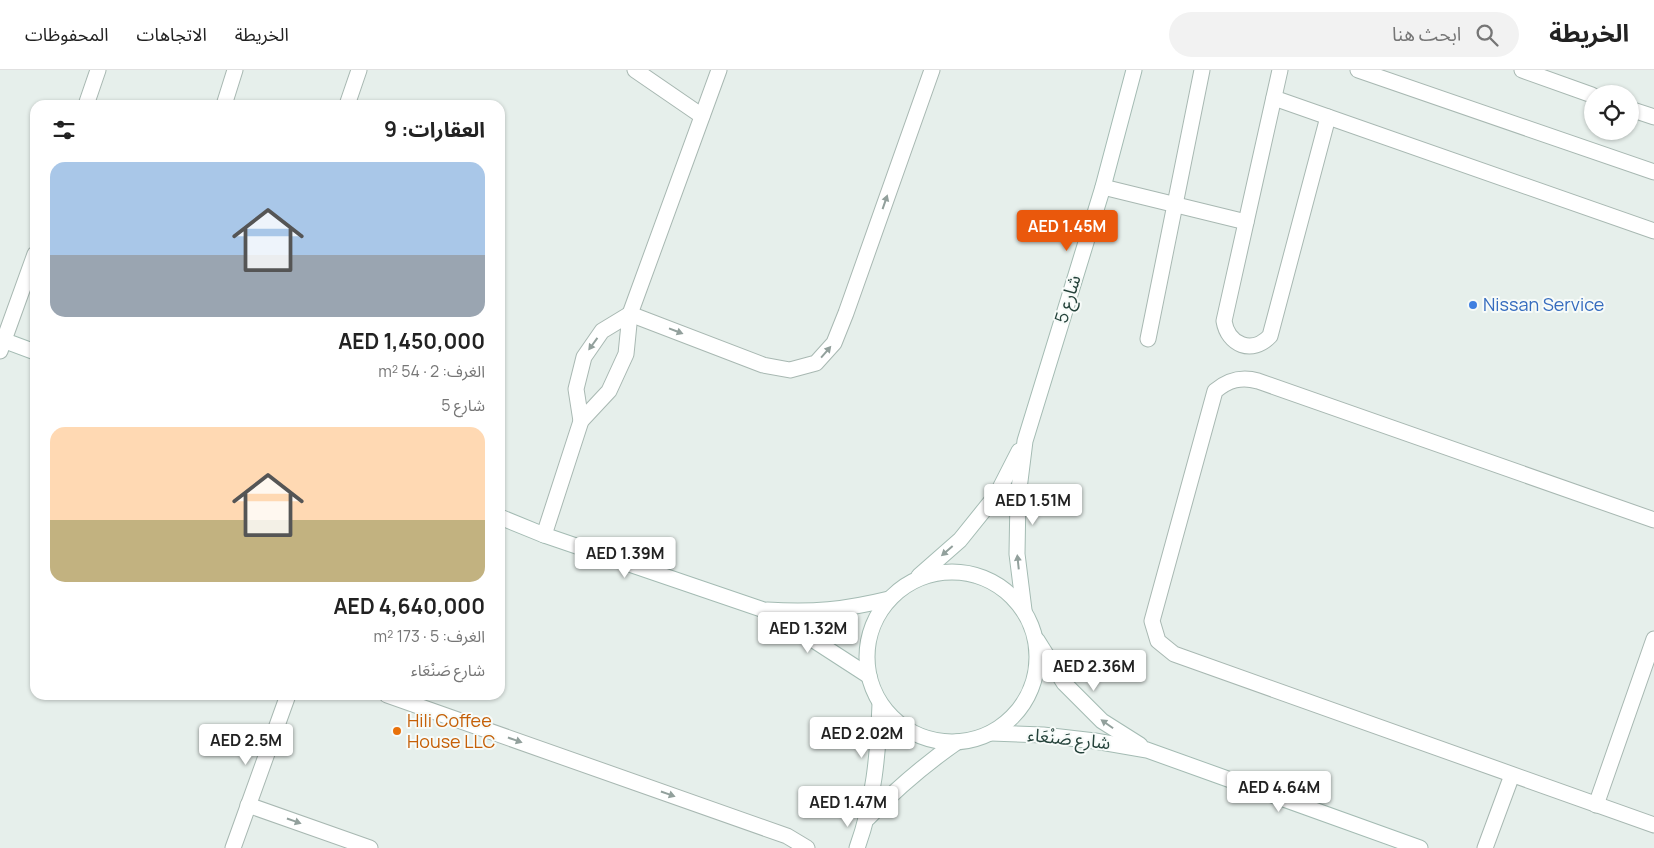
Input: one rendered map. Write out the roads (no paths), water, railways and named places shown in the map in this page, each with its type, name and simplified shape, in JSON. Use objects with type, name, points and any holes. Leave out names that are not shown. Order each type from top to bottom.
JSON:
[{"type":"street","points":[[88,100],[98,70]]},
{"type":"street","points":[[226,100],[235,70]]},
{"type":"street","points":[[350,100],[359,70]]},
{"type":"street","points":[[635,70],[702,116]]},
{"type":"street","points":[[544,535],[581,421],[609,391],[626,354],[630,314],[719,70]]},
{"type":"street","points":[[630,314],[763,364],[790,370],[816,363],[834,343],[846,314],[932,70]]},
{"type":"street","name":"شارع 5","points":[[1024,610],[1017,554],[1018,497],[1025,441],[1103,187],[1134,70]]},
{"type":"street","points":[[1148,339],[1202,70]]},
{"type":"street","points":[[1280,70],[1224,321],[1230,336],[1243,346],[1258,345],[1270,336],[1328,117]]},
{"type":"street","points":[[1358,70],[1654,172]]},
{"type":"street","points":[[1522,70],[1584,92]]},
{"type":"street","points":[[1274,98],[1654,231]]},
{"type":"street","points":[[1639,112],[1654,117]]},
{"type":"street","points":[[1103,187],[1246,222]]},
{"type":"street","points":[[30,267],[1,344],[30,351]]},
{"type":"street","points":[[581,421],[576,389],[584,357],[602,331],[630,314]]},
{"type":"street","points":[[1654,520],[1258,381],[1242,378],[1224,384],[1215,391],[1153,611],[1152,621],[1158,641],[1174,654],[1654,826]]},
{"type":"street","name":"شارع 5","points":[[915,579],[960,540],[997,494],[1025,441]]},
{"type":"street","points":[[505,516],[544,535],[762,609],[869,676]]},
{"type":"street","points":[[868,818],[895,790],[925,764],[957,742],[991,732],[1013,716],[1029,693],[1037,666],[1036,638],[1024,610],[1003,587],[975,574],[944,571],[915,579],[889,599],[874,622],[867,649],[869,676],[880,704],[895,721],[914,733],[934,741],[957,742]]},
{"type":"street","points":[[762,609],[804,612],[839,610],[889,599]]},
{"type":"street","name":"شارع صَنْعَاء","points":[[1036,638],[1070,690],[1102,721],[1147,750]]},
{"type":"street","points":[[1596,805],[1654,639]]},
{"type":"street","points":[[233,848],[286,700]]},
{"type":"street","points":[[401,700],[786,836],[807,848]]},
{"type":"street","points":[[857,848],[868,818],[875,780],[880,704]]},
{"type":"street","name":"شارع صَنْعَاء","points":[[991,732],[1078,739],[1147,750],[1420,848]]},
{"type":"street","points":[[1485,848],[1512,776]]},
{"type":"street","points":[[248,805],[370,848]]},
{"type":"place","name":"Nissan Service","points":[[1473,305]]},
{"type":"place","name":"Hili Coffee House LLC","points":[[397,731]]}]
